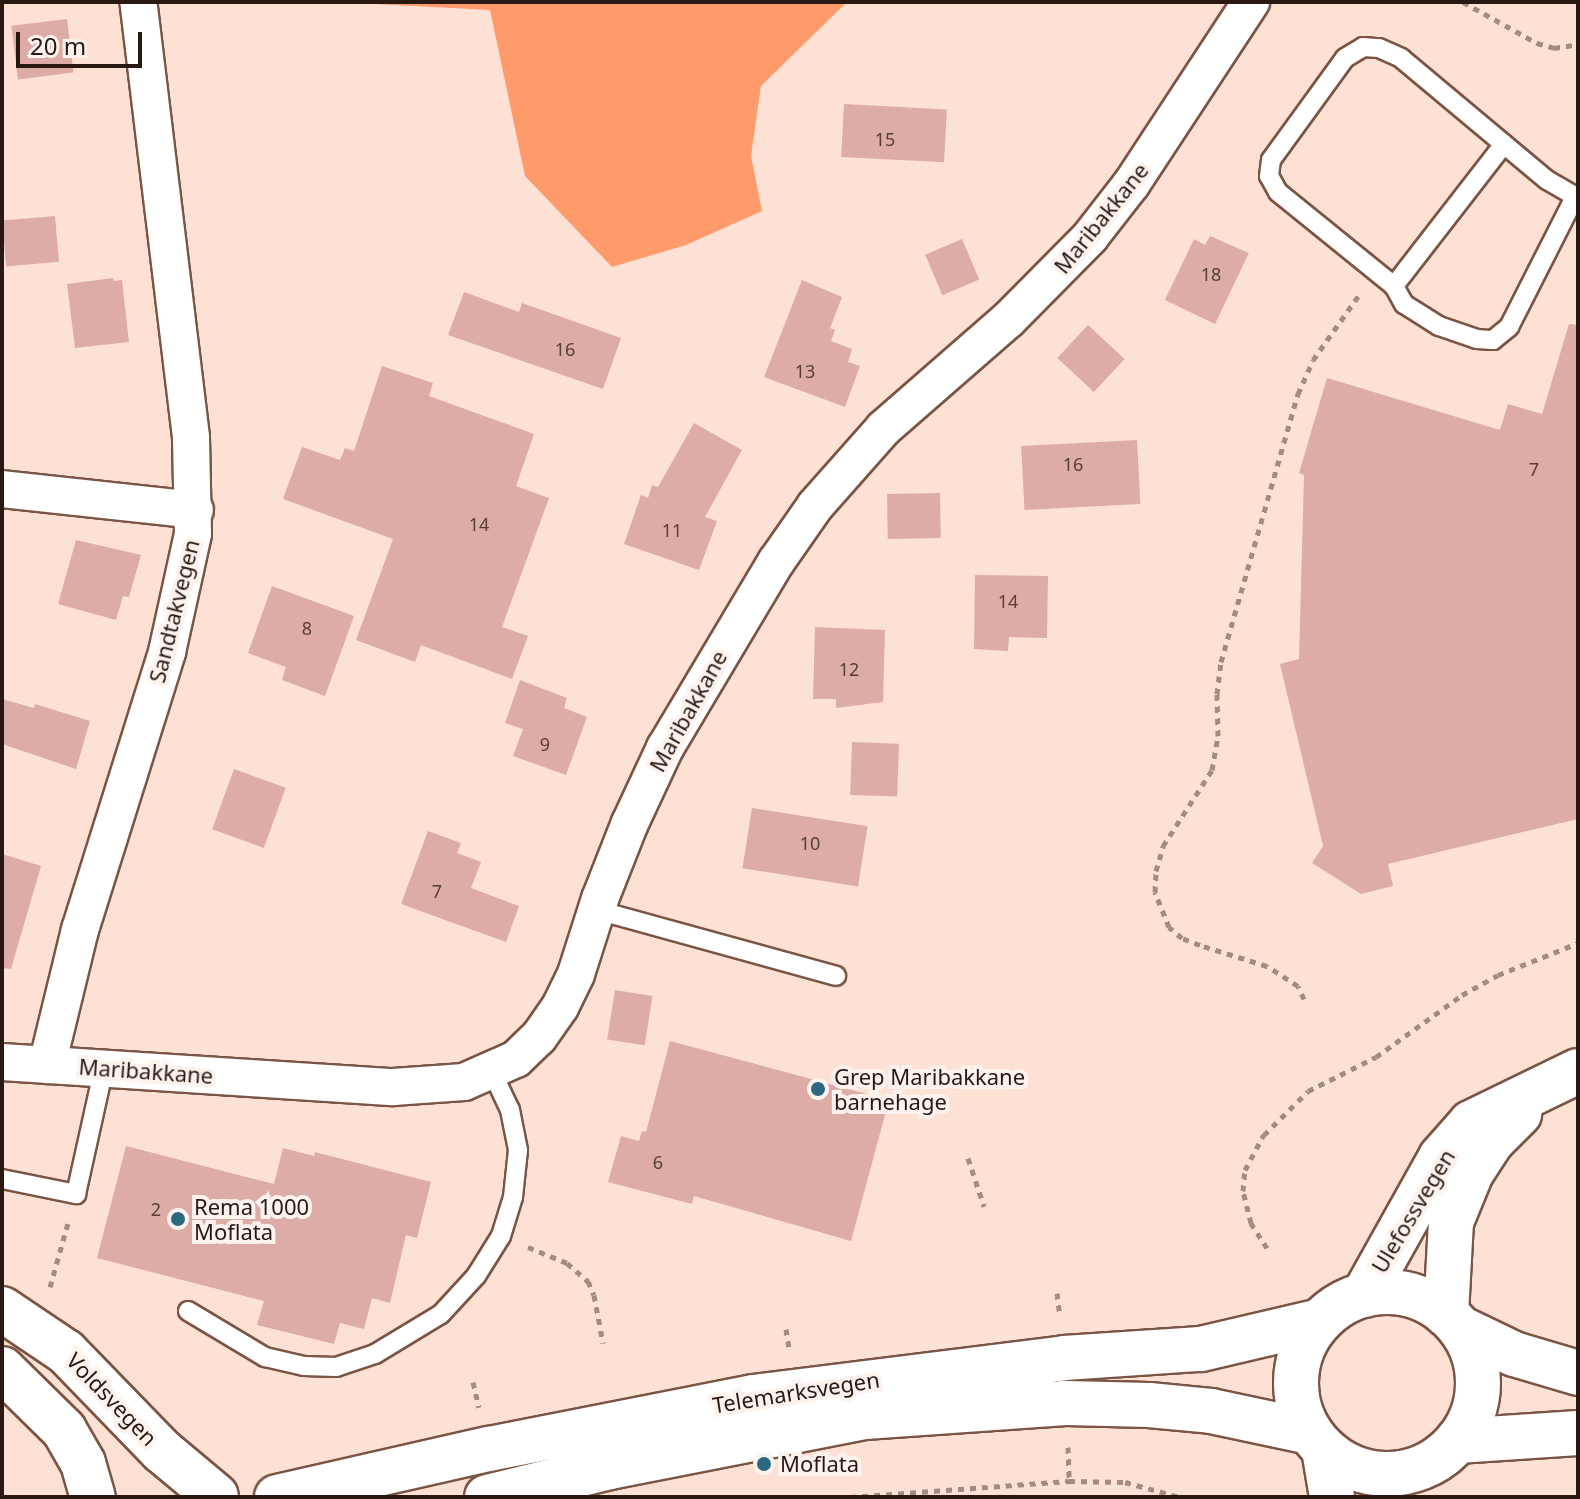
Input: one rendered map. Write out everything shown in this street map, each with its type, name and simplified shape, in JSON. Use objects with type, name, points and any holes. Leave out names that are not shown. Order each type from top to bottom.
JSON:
[{"type":"main road","name":"Ulefossvegen","points":[[1364,1295],[1441,1157],[1471,1123],[1563,1077]]},
{"type":"main road","name":"Ulefossvegen","points":[[1453,1321],[1451,1222],[1471,1173],[1491,1142],[1563,1077]]},
{"type":"main road","points":[[1332,1497],[1317,1440],[1300,1411],[1297,1367],[1305,1343],[1320,1321],[1340,1305],[1364,1295],[1390,1292],[1410,1295],[1514,1354],[1578,1373]]},
{"type":"main road","name":"Voldsvegen","points":[[2,1309],[66,1352],[162,1451],[217,1497]]},
{"type":"main road","name":"Telemarksvegen","points":[[277,1497],[489,1449],[753,1397],[1064,1358],[1201,1349],[1320,1321]]},
{"type":"main road","points":[[1432,1468],[1475,1405],[1478,1386],[1476,1365],[1453,1321]]},
{"type":"main road","points":[[2,1369],[64,1430],[83,1463],[93,1497]]},
{"type":"main road","name":"Telemarksvegen","points":[[487,1497],[610,1467],[865,1417],[1066,1403],[1149,1405],[1211,1411],[1317,1440]]},
{"type":"main road","points":[[1317,1440],[1351,1466],[1383,1474],[1432,1468],[1578,1433]]},
{"type":"main road","points":[[160,1497],[192,1492],[217,1497]]},
{"type":"street","name":"Sandtakvegen","points":[[47,1065],[80,930],[167,652],[192,543],[195,510],[187,393],[138,2]]},
{"type":"street","name":"Maribakkane","points":[[2,1062],[393,1087],[464,1082],[516,1059],[539,1037],[560,1007],[576,974],[597,910],[665,748],[768,575],[815,506],[884,428],[1008,320],[1090,237],[1147,161],[1251,2]]},
{"type":"street","points":[[2,489],[195,510]]},
{"type":"lane","points":[[1363,47],[1379,48],[1401,58],[1504,144],[1576,198],[1509,327],[1493,340],[1477,339],[1439,326],[1404,304],[1394,286],[1278,192],[1269,176],[1271,160],[1345,58],[1363,47]]},
{"type":"lane","points":[[1394,286],[1504,144]]},
{"type":"lane","points":[[597,910],[836,976]]},
{"type":"lane","points":[[2,1179],[76,1194],[104,1068]]},
{"type":"lane","points":[[188,1311],[265,1357],[304,1366],[336,1367],[375,1354],[441,1314],[476,1276],[501,1236],[513,1197],[518,1150],[510,1110],[492,1072]]},
{"type":"path","points":[[1463,2],[1537,43],[1554,48],[1578,44]]},
{"type":"path","points":[[1304,999],[1298,986],[1277,971],[1200,945],[1169,927],[1155,892],[1156,871],[1163,846],[1212,770],[1218,736],[1221,662],[1298,394],[1313,360],[1376,271]]},
{"type":"path","points":[[1267,1248],[1251,1223],[1243,1191],[1245,1170],[1264,1135],[1308,1091],[1376,1057],[1462,995],[1498,975],[1578,943]]},
{"type":"path","points":[[968,1158],[984,1206]]},
{"type":"path","points":[[50,1287],[76,1194]]},
{"type":"path","points":[[501,1236],[577,1270],[594,1295],[603,1343]]},
{"type":"path","points":[[786,1329],[789,1349]]},
{"type":"path","points":[[1067,1436],[1069,1481]]},
{"type":"path","points":[[850,1497],[1069,1481],[1125,1482],[1180,1497]]},
{"type":"shaded area","points":[[337,2],[847,2],[761,86],[751,156],[762,211],[686,245],[612,267],[525,176],[490,10]]},
{"type":"building","points":[[67,19],[74,73],[18,79],[11,26]]},
{"type":"building","points":[[844,104],[947,109],[944,162],[841,157]]},
{"type":"building","points":[[55,216],[59,262],[6,266],[2,221]]},
{"type":"building","points":[[1210,236],[1249,253],[1215,324],[1165,300],[1194,239],[1205,245]]},
{"type":"building","points":[[962,239],[979,280],[942,295],[925,255]]},
{"type":"building","points":[[113,278],[114,281],[122,280],[129,342],[75,348],[67,284]]},
{"type":"building","points":[[802,280],[842,297],[830,328],[835,330],[831,341],[852,349],[848,362],[860,366],[845,407],[764,377]]},
{"type":"building","points":[[464,292],[519,312],[522,303],[621,338],[603,389],[448,335]]},
{"type":"building","points":[[1569,324],[1578,325],[1578,819],[1388,864],[1393,886],[1361,894],[1312,863],[1323,846],[1280,664],[1299,659],[1304,475],[1299,473],[1327,378],[1500,430],[1508,404],[1542,414]]},
{"type":"building","points":[[1088,325],[1125,359],[1094,392],[1057,358]]},
{"type":"building","points":[[382,366],[433,383],[429,396],[534,434],[516,486],[549,498],[502,627],[528,636],[512,679],[421,645],[415,662],[356,640],[393,539],[283,499],[302,447],[340,460],[345,448],[354,451]]},
{"type":"building","points":[[694,423],[742,450],[705,517],[717,521],[699,570],[624,544],[641,495],[648,498],[652,485],[658,487]]},
{"type":"building","points":[[1137,440],[1140,504],[1025,510],[1021,446]]},
{"type":"building","points":[[940,493],[941,538],[888,539],[887,494]]},
{"type":"building","points":[[76,540],[141,555],[129,597],[123,596],[116,620],[58,604]]},
{"type":"building","points":[[975,575],[1048,576],[1047,638],[1009,637],[1008,651],[974,649]]},
{"type":"building","points":[[272,586],[354,616],[325,696],[282,680],[286,667],[248,653]]},
{"type":"building","points":[[815,627],[885,630],[883,702],[836,708],[836,699],[813,699]]},
{"type":"building","points":[[520,680],[567,698],[564,708],[587,717],[566,775],[513,756],[523,729],[505,723]]},
{"type":"building","points":[[2,699],[34,708],[35,704],[90,721],[76,769],[2,744]]},
{"type":"building","points":[[852,742],[899,744],[897,797],[850,795]]},
{"type":"building","points":[[234,769],[286,788],[264,848],[212,829]]},
{"type":"building","points":[[752,808],[868,826],[858,887],[742,868]]},
{"type":"building","points":[[428,831],[461,843],[457,853],[481,862],[471,888],[519,906],[506,942],[401,904]]},
{"type":"building","points":[[2,854],[41,866],[11,969],[2,968]]},
{"type":"building","points":[[615,990],[653,996],[645,1045],[607,1039]]},
{"type":"building","points":[[670,1041],[889,1100],[851,1241],[694,1196],[692,1204],[608,1182],[621,1136],[639,1141],[642,1131],[646,1132]]},
{"type":"building","points":[[126,1146],[274,1184],[283,1148],[314,1156],[315,1152],[431,1182],[417,1238],[406,1235],[390,1303],[372,1298],[364,1329],[340,1323],[334,1344],[257,1325],[264,1301],[97,1258]]},
{"type":"place","name":"Grep Maribakkane barnehage","points":[[818,1089]]},
{"type":"place","name":"Rema 1000 Moflata","points":[[178,1219]]},
{"type":"place","name":"Moflata","points":[[764,1464]]}]
